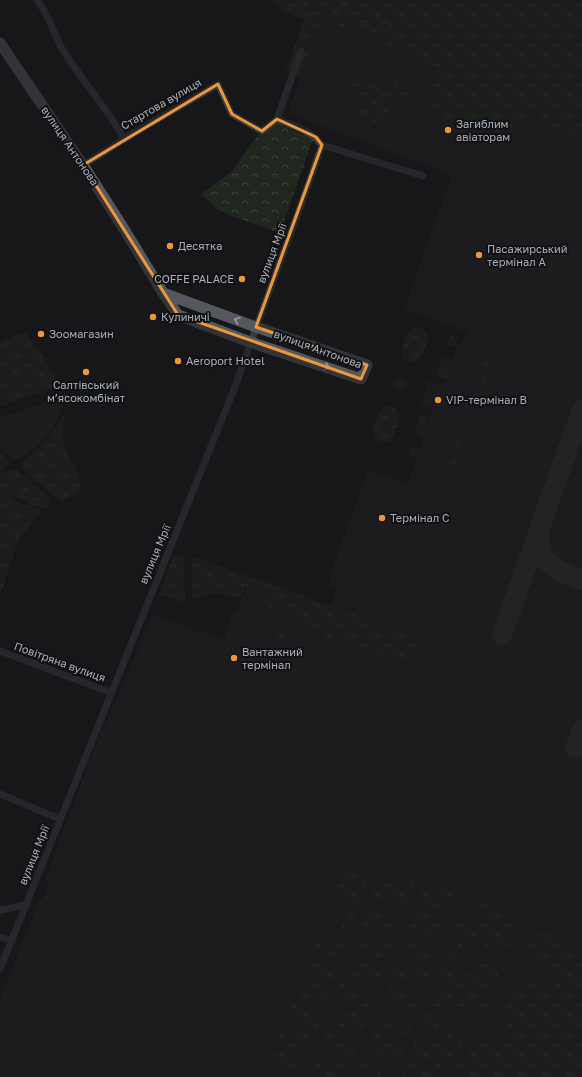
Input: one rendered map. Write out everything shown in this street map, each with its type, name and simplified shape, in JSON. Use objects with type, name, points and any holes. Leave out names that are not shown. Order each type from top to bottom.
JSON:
[{"type":"main road","name":"вулиця Антонова","points":[[0,43],[83,165],[124,229],[162,293],[178,315],[250,342],[361,379],[366,365],[162,293]]},
{"type":"street","points":[[38,0],[61,47],[113,120],[124,139]]},
{"type":"street","points":[[301,50],[277,119],[316,136],[322,145],[423,176]]},
{"type":"street","name":"Стартова вулиця","points":[[83,165],[124,139],[218,84],[232,114],[262,131],[277,119]]},
{"type":"street","name":"вулиця Мрії","points":[[0,969],[148,600],[217,433],[307,191],[322,145]]},
{"type":"street","name":"Повітряна вулиця","points":[[0,651],[112,692]]},
{"type":"street","points":[[0,794],[60,819]]},
{"type":"street","points":[[0,909],[2,910],[27,904]]},
{"type":"street","points":[[0,937],[12,941]]},
{"type":"highlighted area","points":[[218,84],[232,114],[262,131],[277,119],[316,137],[322,145],[256,327],[367,365],[361,379],[178,315],[83,165]]},
{"type":"shaded area","points":[[270,0],[582,0],[582,1077],[0,1077],[0,999],[39,902],[44,896],[50,883],[45,880],[96,744],[154,614],[198,632],[208,633],[224,639],[234,611],[238,611],[249,581],[329,609],[337,589],[328,586],[340,547],[369,470],[408,483],[417,458],[419,458],[421,454],[418,453],[433,409],[421,404],[429,381],[444,386],[458,344],[461,345],[468,332],[404,309],[452,175],[288,113],[319,26],[286,12]]},
{"type":"green space","points":[[270,0],[582,0],[582,140],[554,129],[548,119],[534,113],[527,135],[489,120],[482,134],[420,110],[420,107],[424,107],[439,67],[408,57],[403,51],[322,19],[301,77],[286,72],[304,19],[282,9]]},
{"type":"green space","points":[[303,0],[363,0],[360,5],[366,12],[374,14],[372,21],[364,23],[353,17],[349,10],[341,14],[339,21],[320,15],[314,21],[300,4]]},
{"type":"green space","points":[[391,17],[389,30],[381,41],[367,32],[369,25]]},
{"type":"green space","points":[[404,76],[407,80],[406,84],[413,94],[405,99],[391,102],[388,113],[382,122],[371,121],[358,112],[351,80],[367,79],[387,93],[392,90],[396,81]]},
{"type":"green space","points":[[278,122],[313,139],[280,233],[218,210],[201,194],[232,171],[260,132],[265,134]]},
{"type":"green space","points":[[414,327],[424,329],[428,334],[428,338],[421,358],[417,362],[413,363],[405,360],[402,356],[402,350],[405,339]]},
{"type":"green space","points":[[26,332],[62,385],[0,406],[0,342]]},
{"type":"green space","points":[[450,335],[458,338],[455,347],[447,344]]},
{"type":"green space","points":[[485,355],[493,358],[482,390],[474,387]]},
{"type":"green space","points":[[10,357],[20,370],[18,382],[0,375],[0,358]]},
{"type":"green space","points":[[443,357],[452,360],[446,379],[436,375]]},
{"type":"green space","points":[[397,377],[403,377],[407,381],[407,387],[403,391],[397,391],[393,387],[393,381]]},
{"type":"green space","points":[[57,395],[61,398],[62,409],[52,429],[45,438],[36,447],[19,459],[8,455],[0,447],[0,416],[13,414],[40,404]]},
{"type":"green space","points":[[386,406],[396,408],[399,414],[399,421],[392,439],[390,441],[381,442],[374,435],[374,424],[379,413]]},
{"type":"green space","points":[[65,413],[63,441],[80,479],[80,492],[61,501],[22,468],[24,460],[35,452],[47,439]]},
{"type":"green space","points":[[420,415],[429,418],[423,436],[414,433]]},
{"type":"green space","points":[[456,440],[464,443],[453,475],[445,472]]},
{"type":"green space","points":[[411,447],[420,450],[417,458],[408,455]]},
{"type":"green space","points":[[0,452],[8,460],[8,464],[0,471]]},
{"type":"green space","points":[[9,470],[17,470],[32,483],[22,476],[10,499],[42,510],[18,540],[0,596],[0,474]]},
{"type":"green space","points":[[23,476],[50,497],[47,508],[35,506],[11,495]]},
{"type":"green space","points":[[176,555],[184,557],[185,600],[183,602],[159,594],[173,557]]},
{"type":"green space","points":[[192,556],[418,637],[414,655],[409,660],[403,662],[377,655],[319,635],[282,613],[270,609],[262,598],[263,592],[245,586],[241,598],[217,594],[193,599]]},
{"type":"green space","points":[[281,625],[288,628],[278,653],[270,653]]},
{"type":"green space","points":[[357,864],[372,869],[357,909],[348,906],[351,897],[335,891],[341,874]]},
{"type":"green space","points":[[381,871],[415,881],[406,909],[371,899]]},
{"type":"green space","points":[[424,883],[456,892],[451,913],[419,901]]},
{"type":"green space","points":[[465,896],[507,908],[514,913],[516,929],[510,945],[496,950],[478,943],[479,939],[463,933],[455,926],[458,916],[464,915],[482,920],[485,913],[469,908],[464,903]]},
{"type":"green space","points":[[369,908],[400,919],[395,936],[363,925]]},
{"type":"green space","points":[[415,909],[447,922],[442,938],[436,938],[409,929]]},
{"type":"green space","points":[[347,912],[355,916],[349,933],[340,929]]},
{"type":"green space","points":[[533,930],[582,947],[582,1077],[463,1077],[457,1073],[455,1066],[483,1035],[493,1039],[501,1039],[507,1034],[506,1012],[511,986],[523,978],[553,990],[557,969],[538,960],[531,962],[521,953]]},
{"type":"green space","points":[[359,933],[392,946],[387,961],[354,947]]},
{"type":"green space","points":[[318,936],[334,943],[338,936],[346,940],[342,956],[335,957],[327,955],[319,950],[314,945]]},
{"type":"green space","points":[[405,936],[438,949],[433,962],[420,961],[411,957],[404,951],[401,948]]},
{"type":"green space","points":[[451,939],[463,942],[456,961],[447,953]]},
{"type":"green space","points":[[312,956],[322,958],[338,967],[333,980],[318,977],[309,971],[307,968]]},
{"type":"green space","points":[[351,956],[384,970],[378,986],[346,972]]},
{"type":"green space","points":[[397,960],[429,973],[426,984],[408,982],[392,974]]},
{"type":"green space","points":[[481,962],[495,967],[499,975],[489,1007],[479,1012],[468,1012],[469,1009],[452,1004],[442,1009],[433,1005],[430,1000],[433,989],[439,989],[463,999],[466,991],[440,980],[438,975],[441,967],[446,966],[476,976]]},
{"type":"green space","points":[[308,978],[330,989],[326,1005],[302,996],[298,991],[303,979]]},
{"type":"green space","points":[[343,980],[375,994],[370,1009],[337,996]]},
{"type":"green space","points":[[390,984],[422,996],[417,1010],[412,1011],[384,1001]]},
{"type":"green space","points":[[298,1001],[323,1011],[316,1032],[291,1023],[287,1018],[293,1004]]},
{"type":"green space","points":[[336,1005],[367,1018],[361,1034],[329,1022]]},
{"type":"green space","points":[[381,1009],[413,1022],[408,1037],[375,1024]]},
{"type":"green space","points":[[426,1012],[439,1016],[437,1026],[443,1034],[422,1027]]},
{"type":"green space","points":[[287,1027],[314,1039],[310,1050],[306,1054],[283,1045],[278,1039],[283,1028]]},
{"type":"green space","points":[[473,1029],[476,1031],[433,1077],[403,1077],[408,1065],[412,1061],[434,1069],[437,1062],[418,1055],[413,1051],[416,1038],[421,1036],[443,1044],[449,1033],[461,1039]]},
{"type":"green space","points":[[326,1031],[359,1043],[353,1057],[322,1046]]},
{"type":"green space","points":[[371,1034],[389,1038],[398,1043],[404,1049],[400,1060],[394,1060],[372,1052],[367,1045]]},
{"type":"green space","points":[[280,1050],[302,1058],[305,1063],[300,1077],[276,1067],[273,1054],[274,1051]]},
{"type":"green space","points":[[319,1055],[351,1068],[347,1077],[310,1077]]},
{"type":"green space","points":[[363,1059],[368,1059],[392,1068],[397,1072],[395,1077],[377,1077],[377,1074],[359,1074]]},
{"type":"taxiway","points":[[502,635],[582,409]]},
{"type":"taxiway","points":[[540,532],[539,543],[541,552],[550,565],[582,580]]},
{"type":"taxiway","points":[[575,748],[582,730]]},
{"type":"place","name":"Загиблим авіаторам","points":[[448,130]]},
{"type":"place","name":"Десятка","points":[[170,246]]},
{"type":"place","name":"Пасажирський термінал A","points":[[479,255]]},
{"type":"place","name":"COFFE PALACE","points":[[242,279]]},
{"type":"place","name":"Кулиничі","points":[[153,317]]},
{"type":"place","name":"Зоомагазин","points":[[41,334]]},
{"type":"place","name":"Aeroport Hotel","points":[[178,361]]},
{"type":"place","name":"Салтівський мʼясокомбінат","points":[[86,372]]},
{"type":"place","name":"VIP-термінал B","points":[[438,400]]},
{"type":"place","name":"Термінал C","points":[[382,518]]},
{"type":"place","name":"Вантажний термінал","points":[[234,658]]}]
